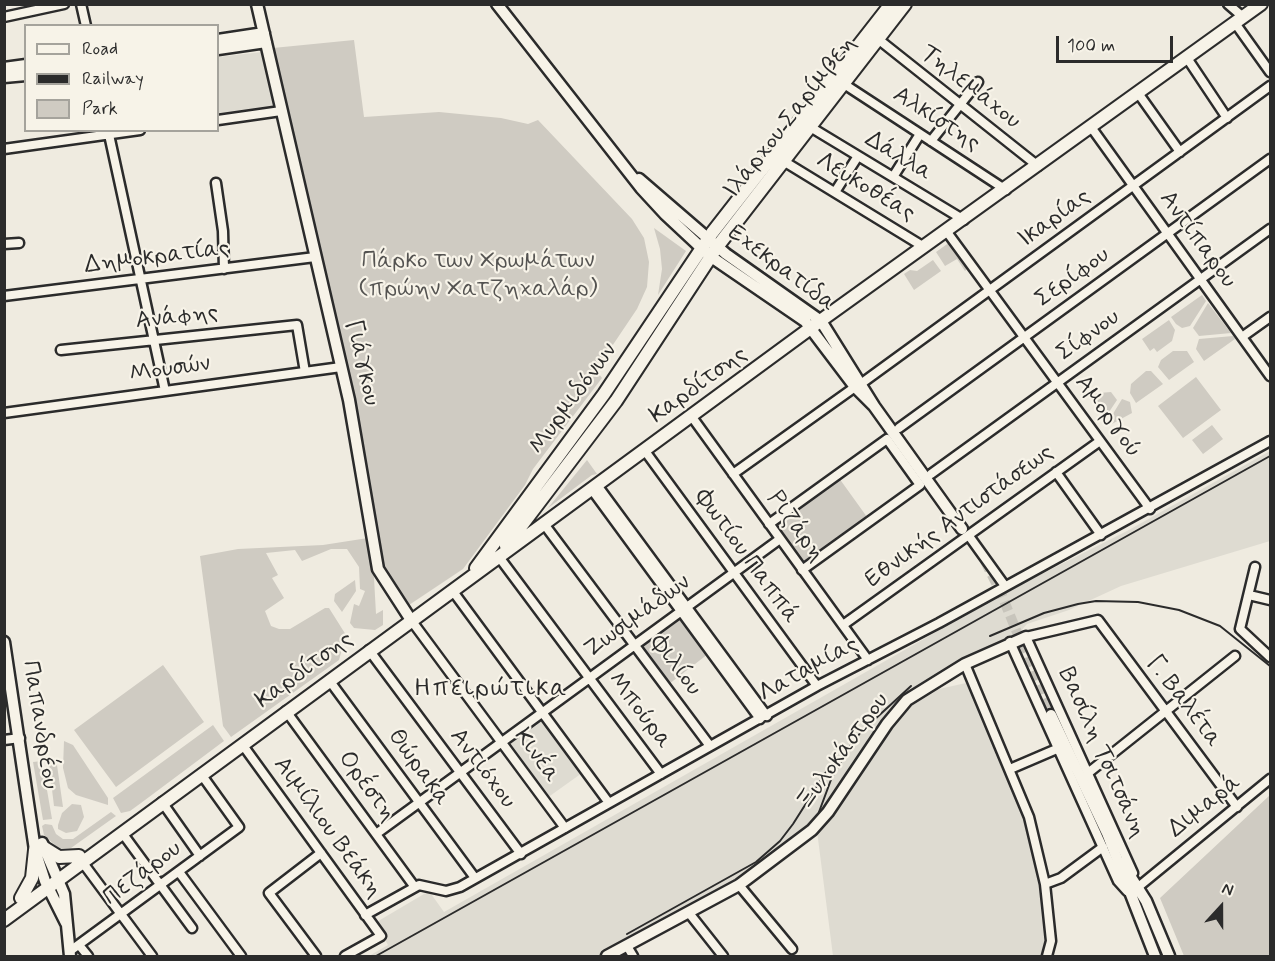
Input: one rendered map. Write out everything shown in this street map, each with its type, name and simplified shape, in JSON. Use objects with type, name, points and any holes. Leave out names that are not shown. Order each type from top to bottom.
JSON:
[{"type":"main road","name":"Ιλάρχου Σαρίμβεη","points":[[709,248],[891,4]]},
{"type":"main road","name":"Ιλάρχου Σαρίμβεη","points":[[709,248],[785,162],[905,4]]},
{"type":"main road","name":"Καρδίτσης","points":[[81,860],[123,834],[162,802],[369,650],[1261,4]]},
{"type":"main road","name":"Μυρμιδόνων","points":[[498,557],[616,401],[709,248]]},
{"type":"main road","name":"Μυρμιδόνων","points":[[468,579],[709,248]]},
{"type":"main road","name":"Καρδίτσης","points":[[4,920],[146,809],[162,802]]},
{"type":"main road","points":[[21,898],[33,874],[39,849],[58,856],[81,860]]},
{"type":"main road","name":"Καρδίτσης","points":[[4,911],[21,898],[50,886]]},
{"type":"street","points":[[4,17],[64,4]]},
{"type":"street","points":[[81,4],[86,24]]},
{"type":"street","name":"Γιάγκου","points":[[257,4],[349,400],[378,569],[411,620]]},
{"type":"street","name":"Εχεκρατίδα","points":[[497,4],[641,188],[709,248],[817,325],[965,532]]},
{"type":"street","points":[[1228,4],[1270,72]]},
{"type":"street","points":[[219,40],[265,38]]},
{"type":"street","points":[[219,49],[265,38]]},
{"type":"street","name":"Τηλεμάχου","points":[[878,39],[958,105],[1038,166]]},
{"type":"street","points":[[1187,58],[1227,118]]},
{"type":"street","points":[[4,68],[24,65]]},
{"type":"street","points":[[4,77],[24,75]]},
{"type":"street","points":[[930,141],[978,82]]},
{"type":"street","name":"Αλκίστης","points":[[844,84],[1006,190]]},
{"type":"street","name":"Ικαρίας","points":[[733,474],[1270,86]]},
{"type":"street","points":[[1138,93],[1180,152]]},
{"type":"street","points":[[219,120],[281,111]]},
{"type":"street","name":"Αντίπαρου","points":[[1091,127],[1270,376]]},
{"type":"street","name":"Δάλλα","points":[[812,128],[964,220]]},
{"type":"street","points":[[4,149],[108,133],[165,391]]},
{"type":"street","points":[[893,177],[920,134]]},
{"type":"street","points":[[834,192],[858,156]]},
{"type":"street","name":"Σερίφου","points":[[899,428],[1270,159]]},
{"type":"street","name":"Λευκοθέας","points":[[785,162],[924,247]]},
{"type":"street","points":[[216,183],[223,231],[224,269]]},
{"type":"street","name":"Σίφνου","points":[[931,474],[1270,229]]},
{"type":"street","name":"Αμοργού","points":[[947,232],[1150,509]]},
{"type":"street","points":[[4,244],[19,243]]},
{"type":"street","name":"Δημοκρατίας","points":[[4,296],[315,257]]},
{"type":"street","points":[[1242,337],[1270,317]]},
{"type":"street","name":"Ανάφης","points":[[61,350],[297,325],[305,372]]},
{"type":"street","name":"Μουσών","points":[[4,412],[341,367]]},
{"type":"street","name":"Ριζάρη","points":[[692,417],[868,660]]},
{"type":"street","points":[[769,524],[886,439],[920,485],[802,570]]},
{"type":"street","name":"Εθνικής Αντιστάσεως","points":[[843,625],[965,532],[1100,441]]},
{"type":"street","name":"Λαταμίας","points":[[414,886],[424,884],[451,891],[521,854],[817,686],[1150,509],[1270,441]]},
{"type":"street","name":"Φωτίου Παππά","points":[[645,451],[817,686]]},
{"type":"street","points":[[1056,472],[1101,534]]},
{"type":"street","points":[[595,487],[764,717]]},
{"type":"street","name":"Φιλίου","points":[[544,524],[710,746]]},
{"type":"street","points":[[965,532],[1005,586]]},
{"type":"street","name":"Ζωσιμάδων","points":[[376,834],[780,539]]},
{"type":"street","name":"Μπούρα","points":[[498,557],[661,774]]},
{"type":"street","points":[[1255,567],[1240,629],[1270,657]]},
{"type":"street","points":[[452,590],[609,803]]},
{"type":"street","points":[[1248,595],[1270,600]]},
{"type":"street","name":"Κινέα","points":[[411,620],[565,828]]},
{"type":"street","name":"Ξυλοκάστρου","points":[[607,957],[630,951],[689,913],[740,885],[819,824],[887,724],[907,700],[965,664],[1010,642],[1098,620]]},
{"type":"street","name":"Γ. Βαλέτα","points":[[1098,620],[1237,807]]},
{"type":"street","name":"Βασίλη Τσιτσάνη","points":[[1026,637],[1088,773],[1135,888],[1155,957]]},
{"type":"street","name":"Παπανδρέου","points":[[4,642],[32,815],[50,886]]},
{"type":"street","points":[[1010,642],[1118,881],[1135,888]]},
{"type":"street","name":"Αντιόχου","points":[[369,650],[521,854]]},
{"type":"street","points":[[1088,773],[1235,656]]},
{"type":"street","points":[[965,664],[1029,817],[1045,884],[1051,941],[1047,957]]},
{"type":"street","name":"Θώρακα","points":[[329,680],[475,878]]},
{"type":"street","name":"Ορέστη","points":[[286,711],[414,886]]},
{"type":"street","name":"Βασίλη Τσιτσάνη","points":[[1051,714],[1114,854],[1146,901],[1169,957]]},
{"type":"street","points":[[4,740],[20,738]]},
{"type":"street","name":"Αιμίλιου Βεάκη","points":[[242,744],[381,936],[345,957]]},
{"type":"street","points":[[1010,769],[1059,748]]},
{"type":"street","name":"Πεζάρου","points":[[72,953],[239,827],[201,774]]},
{"type":"street","name":"Διμαρά","points":[[1135,888],[1270,779]]},
{"type":"street","points":[[162,802],[200,856]]},
{"type":"street","points":[[123,834],[192,928]]},
{"type":"street","points":[[1045,884],[1062,878],[1103,847]]},
{"type":"street","points":[[316,957],[269,893],[321,853]]},
{"type":"street","points":[[81,860],[153,957]]},
{"type":"street","points":[[179,872],[241,957]]},
{"type":"street","points":[[740,885],[792,950]]},
{"type":"street","points":[[50,886],[66,922]]},
{"type":"street","points":[[50,886],[65,901],[66,922],[72,953],[88,957]]},
{"type":"street","points":[[365,915],[414,886]]},
{"type":"street","points":[[689,913],[723,957]]},
{"type":"shaded area","points":[[262,52],[275,108],[219,116],[219,57]]},
{"type":"shaded area","points":[[1270,451],[1270,541],[1121,586],[1069,610],[1027,624],[1020,632],[936,675],[892,710],[810,825],[740,879],[597,956],[369,956],[388,945],[375,923],[429,891],[444,912],[1010,590],[1127,531]]},
{"type":"shaded area","points":[[966,683],[1024,810],[1045,892],[1045,943],[1041,956],[833,956],[817,831],[834,814],[886,737],[911,705],[930,691]]},
{"type":"shaded area","points":[[540,717],[582,773],[547,798],[505,742]]},
{"type":"green space","name":"Πάρκο των Χρωμάτων (πρώην Χατζηχαλάρ)","points":[[354,40],[364,117],[439,112],[501,118],[528,124],[538,120],[632,219],[644,238],[649,262],[647,287],[637,309],[596,370],[602,378],[533,469],[525,485],[463,569],[406,607],[386,575],[357,414],[273,48]]},
{"type":"green space","points":[[654,228],[686,251],[658,295],[662,269],[660,249]]},
{"type":"green space","points":[[950,242],[968,268],[965,271],[957,259],[945,266],[936,252]]},
{"type":"green space","points":[[933,260],[941,271],[914,290],[904,274],[910,270],[917,271]]},
{"type":"green space","points":[[1202,295],[1206,301],[1190,326],[1182,328],[1176,324],[1171,317]]},
{"type":"green space","points":[[1208,303],[1231,333],[1199,336],[1193,328]]},
{"type":"green space","points":[[1169,320],[1175,330],[1172,341],[1157,352],[1154,348],[1150,351],[1142,339]]},
{"type":"green space","points":[[1233,336],[1235,339],[1204,361],[1196,349],[1199,339]]},
{"type":"green space","points":[[1173,351],[1187,351],[1194,362],[1169,380],[1158,367],[1161,360]]},
{"type":"green space","points":[[1146,371],[1151,371],[1163,384],[1136,403],[1130,393],[1131,384]]},
{"type":"green space","points":[[1196,377],[1221,410],[1183,438],[1158,406]]},
{"type":"green space","points":[[1111,392],[1117,400],[1105,418],[1088,394]]},
{"type":"green space","points":[[1122,399],[1130,402],[1132,413],[1110,425],[1108,422]]},
{"type":"green space","points":[[1212,425],[1223,439],[1203,454],[1192,440]]},
{"type":"green space","points":[[587,460],[597,474],[592,475],[548,508]]},
{"type":"green space","points":[[839,478],[867,517],[802,563],[774,524]]},
{"type":"green space","points":[[368,538],[373,560],[376,614],[383,610],[383,625],[375,630],[354,628],[350,623],[354,604],[359,606],[365,591],[360,589],[359,567],[347,549],[331,549],[302,561],[295,550],[266,553],[278,575],[272,578],[284,598],[265,611],[271,626],[290,629],[325,608],[329,608],[346,635],[339,660],[231,737],[223,726],[200,556],[238,549],[323,545]]},
{"type":"green space","points":[[355,580],[356,591],[342,612],[334,601],[335,594]]},
{"type":"green space","points":[[680,616],[708,654],[669,684],[639,646]]},
{"type":"green space","points":[[163,665],[204,722],[116,787],[74,730]]},
{"type":"green space","points":[[213,725],[224,741],[130,811],[121,813],[113,798]]},
{"type":"green space","points":[[64,741],[73,745],[108,798],[108,805],[76,795],[68,788],[63,768]]},
{"type":"green space","points":[[42,761],[52,819],[43,820],[33,762]]},
{"type":"green space","points":[[49,765],[57,765],[63,807],[54,806]]},
{"type":"green space","points":[[1270,795],[1270,956],[1184,956],[1160,898]]},
{"type":"green space","points":[[72,804],[81,805],[84,817],[77,831],[66,833],[58,829],[58,825],[62,813]]},
{"type":"green space","points":[[111,812],[116,816],[71,848],[58,848],[44,835],[42,826],[45,824],[52,825],[56,834],[63,839],[73,839]]},
{"type":"tunnel","points":[[985,561],[1000,591],[1051,715]]},
{"type":"railway","points":[[376,956],[1270,456]]},
{"type":"railway","points":[[990,636],[1044,613],[1078,604],[1096,601],[1138,602],[1179,610],[1220,626],[1270,666]]},
{"type":"railway","points":[[819,812],[832,777],[850,746],[861,732],[911,686]]},
{"type":"railway","points":[[627,934],[756,862],[780,841],[826,772]]},
{"type":"district","name":"Ηπειρώτικα","points":[[491,690]]}]
